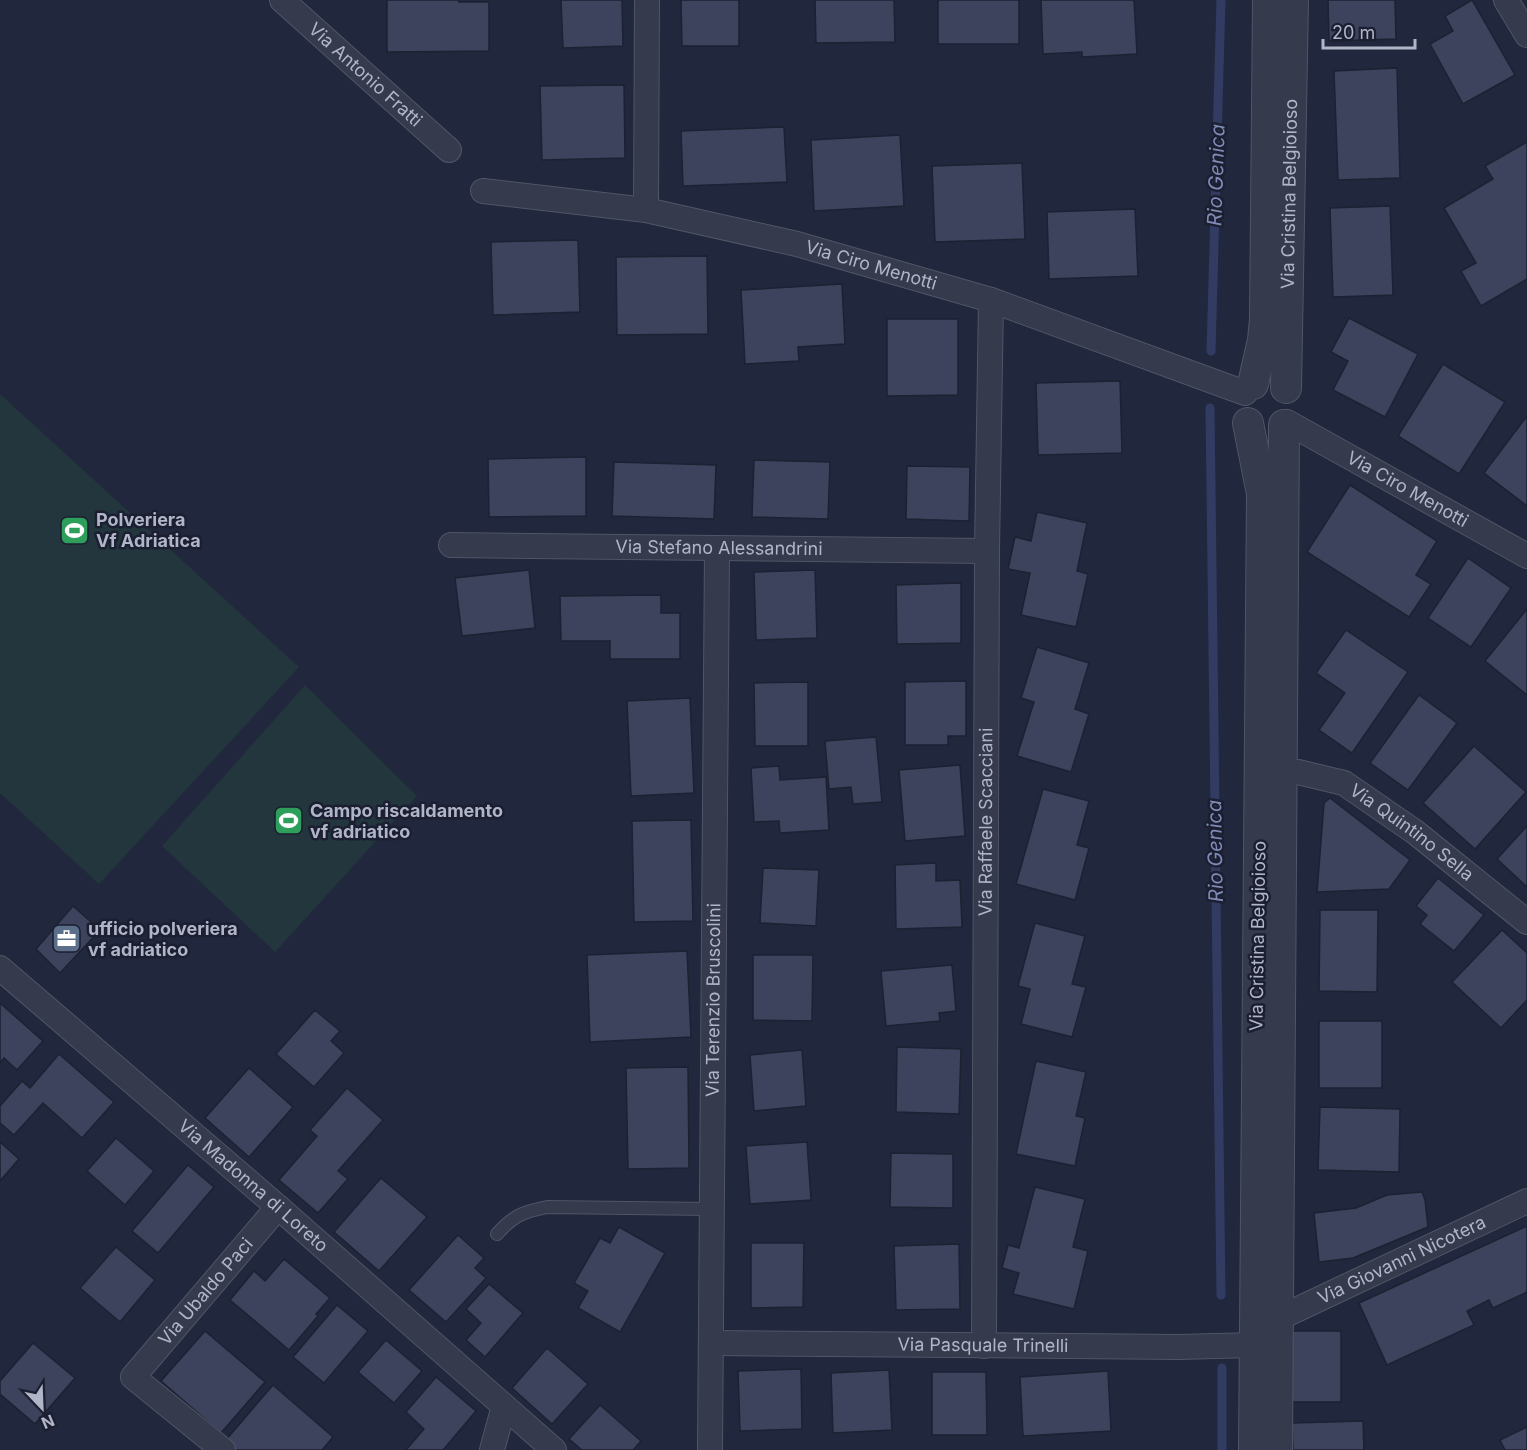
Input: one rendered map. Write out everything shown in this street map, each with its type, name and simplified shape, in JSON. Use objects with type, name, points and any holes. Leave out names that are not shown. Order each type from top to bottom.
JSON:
[{"type":"street","name":"Via Antonio Fratti","points":[[282,0],[449,150]]},
{"type":"street","points":[[645,210],[647,0]]},
{"type":"street","name":"Via Cristina Belgioioso","points":[[1254,1450],[1262,494],[1242,403],[1249,389],[1263,340],[1265,319],[1268,0]]},
{"type":"street","name":"Via Cristina Belgioioso","points":[[1277,1450],[1285,424],[1292,411],[1292,399],[1286,388],[1293,0]]},
{"type":"street","points":[[1506,0],[1527,35]]},
{"type":"street","name":"Via Ciro Menotti","points":[[483,191],[645,210],[797,244],[991,300],[1249,389]]},
{"type":"street","name":"Via Raffaele Scacciani","points":[[984,1346],[987,551],[991,300]]},
{"type":"street","points":[[1249,389],[1261,380],[1279,382],[1286,388]]},
{"type":"street","points":[[1248,423],[1256,429],[1266,431],[1276,430],[1285,424]]},
{"type":"street","name":"Via Ciro Menotti","points":[[1285,424],[1527,556]]},
{"type":"street","name":"Via Stefano Alessandrini","points":[[451,545],[987,551]]},
{"type":"street","name":"Via Terenzio Bruscolini","points":[[710,1450],[717,549]]},
{"type":"street","name":"Via Quintino Sella","points":[[1282,772],[1298,772],[1344,783],[1415,832],[1527,922]]},
{"type":"street","name":"Via Madonna di Loreto","points":[[0,968],[278,1207],[554,1450]]},
{"type":"street","name":"Via Giovanni Nicotera","points":[[1278,1319],[1527,1202]]},
{"type":"street","name":"Via Ubaldo Paci","points":[[223,1450],[133,1377],[278,1207]]},
{"type":"street","name":"Via Pasquale Trinelli","points":[[711,1343],[984,1346],[1254,1345]]},
{"type":"street","points":[[492,1450],[504,1406]]},
{"type":"lane","points":[[497,1234],[510,1220],[523,1212],[546,1207],[711,1209]]},
{"type":"shaded area","name":"Polveriera Vf Adriatica","points":[[0,394],[299,667],[99,884],[0,793]]},
{"type":"shaded area","name":"Campo riscaldamento vf adriatico","points":[[305,685],[417,796],[275,952],[162,846]]},
{"type":"building","points":[[387,0],[489,2],[489,51],[387,52]]},
{"type":"building","points":[[561,0],[622,0],[623,46],[563,48]]},
{"type":"building","points":[[681,0],[739,0],[739,46],[682,46]]},
{"type":"building","points":[[815,0],[894,0],[895,42],[816,43]]},
{"type":"building","points":[[938,0],[1019,0],[1019,44],[938,44]]},
{"type":"building","points":[[1041,0],[1134,0],[1137,54],[1082,57],[1082,52],[1043,54]]},
{"type":"building","points":[[1328,0],[1395,0],[1396,39],[1329,41]]},
{"type":"building","points":[[1472,0],[1515,75],[1463,104],[1430,44],[1453,31],[1445,16]]},
{"type":"building","points":[[1397,68],[1400,178],[1338,180],[1334,71]]},
{"type":"building","points":[[624,85],[625,158],[542,160],[540,86]]},
{"type":"building","points":[[784,127],[787,182],[683,186],[681,131]]},
{"type":"building","points":[[900,135],[904,206],[814,211],[811,140]]},
{"type":"building","points":[[1527,142],[1527,279],[1481,306],[1461,271],[1476,263],[1444,208],[1493,179],[1485,166]]},
{"type":"building","points":[[1022,163],[1025,239],[935,242],[932,166]]},
{"type":"building","points":[[1390,206],[1393,295],[1333,297],[1330,208]]},
{"type":"building","points":[[1135,209],[1138,276],[1049,279],[1047,212]]},
{"type":"building","points":[[578,240],[580,312],[493,315],[491,242]]},
{"type":"building","points":[[707,256],[708,334],[617,335],[616,257]]},
{"type":"building","points":[[842,284],[845,344],[798,347],[799,361],[745,364],[741,290]]},
{"type":"building","points":[[1349,318],[1418,354],[1385,417],[1333,390],[1348,361],[1331,352]]},
{"type":"building","points":[[887,319],[958,319],[958,395],[887,396]]},
{"type":"building","points":[[1443,364],[1505,402],[1459,474],[1398,436]]},
{"type":"building","points":[[1120,381],[1122,453],[1038,455],[1036,383]]},
{"type":"building","points":[[1527,416],[1527,506],[1484,473]]},
{"type":"building","points":[[586,457],[586,516],[489,517],[488,459]]},
{"type":"building","points":[[754,460],[830,462],[828,519],[752,517]]},
{"type":"building","points":[[614,462],[716,465],[714,519],[612,516]]},
{"type":"building","points":[[907,466],[970,467],[969,521],[906,519]]},
{"type":"building","points":[[1350,485],[1437,541],[1416,575],[1431,584],[1409,617],[1307,552]]},
{"type":"building","points":[[1037,512],[1087,523],[1077,571],[1088,574],[1076,627],[1021,615],[1030,573],[1008,569],[1015,537],[1031,541]]},
{"type":"building","points":[[1468,558],[1511,588],[1471,647],[1428,618]]},
{"type":"building","points":[[529,570],[535,628],[462,636],[455,578]]},
{"type":"building","points":[[815,570],[817,638],[756,640],[754,572]]},
{"type":"building","points":[[961,583],[961,643],[897,644],[896,585]]},
{"type":"building","points":[[661,595],[661,613],[680,613],[680,659],[610,659],[610,641],[561,641],[560,596]]},
{"type":"building","points":[[1527,609],[1527,695],[1485,661]]},
{"type":"building","points":[[1346,630],[1408,672],[1352,753],[1319,730],[1345,693],[1316,673]]},
{"type":"building","points":[[1037,647],[1089,663],[1075,709],[1089,714],[1071,772],[1017,756],[1034,702],[1021,698]]},
{"type":"building","points":[[966,681],[966,736],[948,736],[948,745],[905,745],[905,682]]},
{"type":"building","points":[[808,682],[808,746],[755,746],[754,683]]},
{"type":"building","points":[[1419,695],[1457,723],[1408,790],[1370,763]]},
{"type":"building","points":[[690,698],[694,793],[631,796],[627,701]]},
{"type":"building","points":[[876,737],[882,802],[853,804],[851,787],[829,789],[825,741]]},
{"type":"building","points":[[1474,746],[1526,792],[1475,849],[1423,803]]},
{"type":"building","points":[[960,765],[965,836],[905,841],[899,770]]},
{"type":"building","points":[[779,766],[780,780],[826,777],[829,830],[780,833],[779,821],[754,822],[751,768]]},
{"type":"building","points":[[1043,789],[1089,801],[1077,845],[1089,848],[1075,900],[1016,884]]},
{"type":"building","points":[[1330,798],[1410,860],[1389,889],[1317,892],[1324,803]]},
{"type":"building","points":[[691,820],[693,921],[634,922],[632,821]]},
{"type":"building","points":[[1527,826],[1527,887],[1497,859]]},
{"type":"building","points":[[936,863],[936,881],[960,880],[962,927],[896,929],[895,865]]},
{"type":"building","points":[[763,868],[819,870],[816,926],[760,923]]},
{"type":"building","points":[[1438,878],[1484,915],[1454,951],[1420,924],[1427,915],[1416,906]]},
{"type":"building","name":"ufficio polveriera vf adriatico","points":[[73,906],[100,930],[60,973],[36,949]]},
{"type":"building","points":[[1320,910],[1378,910],[1377,992],[1319,991]]},
{"type":"building","points":[[1035,923],[1085,936],[1072,984],[1086,987],[1072,1037],[1021,1024],[1030,989],[1018,986]]},
{"type":"building","points":[[1502,930],[1527,953],[1527,1000],[1501,1028],[1452,982]]},
{"type":"building","points":[[687,951],[691,1037],[590,1042],[587,955]]},
{"type":"building","points":[[753,955],[813,955],[812,1021],[753,1020]]},
{"type":"building","points":[[952,965],[956,1011],[939,1013],[940,1021],[886,1026],[881,971]]},
{"type":"building","points":[[0,1003],[43,1041],[17,1070],[4,1058],[0,1063]]},
{"type":"building","points":[[315,1010],[340,1031],[331,1041],[344,1053],[314,1087],[276,1054]]},
{"type":"building","points":[[1319,1021],[1382,1021],[1382,1088],[1319,1088]]},
{"type":"building","points":[[897,1047],[961,1049],[959,1114],[896,1112]]},
{"type":"building","points":[[802,1050],[806,1106],[754,1111],[750,1055]]},
{"type":"building","points":[[59,1054],[114,1102],[82,1138],[43,1103],[14,1135],[0,1123],[0,1106],[22,1081],[30,1088]]},
{"type":"building","points":[[1036,1061],[1086,1072],[1076,1116],[1085,1118],[1075,1166],[1016,1154]]},
{"type":"building","points":[[688,1067],[689,1168],[628,1169],[626,1068]]},
{"type":"building","points":[[249,1068],[293,1107],[249,1157],[205,1118]]},
{"type":"building","points":[[347,1088],[383,1120],[338,1171],[348,1179],[318,1213],[279,1180],[317,1136],[310,1130]]},
{"type":"building","points":[[1320,1107],[1400,1109],[1399,1172],[1318,1170]]},
{"type":"building","points":[[116,1138],[154,1171],[125,1205],[87,1171]]},
{"type":"building","points":[[0,1142],[19,1159],[0,1181]]},
{"type":"building","points":[[807,1142],[811,1200],[750,1204],[746,1146]]},
{"type":"building","points":[[891,1153],[953,1154],[953,1208],[890,1207]]},
{"type":"building","points":[[188,1165],[214,1187],[158,1253],[132,1231]]},
{"type":"building","points":[[381,1178],[427,1217],[379,1271],[334,1232]]},
{"type":"building","points":[[1035,1187],[1085,1199],[1073,1247],[1088,1251],[1074,1309],[1013,1294],[1019,1273],[1002,1268],[1008,1245],[1019,1248]]},
{"type":"building","points":[[1422,1192],[1428,1227],[1353,1258],[1319,1262],[1314,1213],[1356,1208],[1387,1195]]},
{"type":"building","points":[[1527,1226],[1527,1292],[1493,1308],[1489,1300],[1467,1311],[1474,1325],[1387,1365],[1359,1303]]},
{"type":"building","points":[[619,1227],[665,1253],[620,1332],[578,1308],[588,1291],[574,1283],[600,1238],[610,1243]]},
{"type":"building","points":[[458,1235],[484,1258],[475,1268],[486,1278],[446,1322],[409,1290]]},
{"type":"building","points":[[751,1243],[804,1243],[803,1307],[751,1308]]},
{"type":"building","points":[[959,1244],[960,1309],[896,1310],[894,1246]]},
{"type":"building","points":[[116,1247],[155,1280],[120,1322],[80,1288]]},
{"type":"building","points":[[284,1259],[330,1298],[289,1350],[230,1300],[254,1271],[265,1281]]},
{"type":"building","points":[[489,1284],[523,1313],[485,1357],[466,1340],[481,1323],[466,1309]]},
{"type":"building","points":[[337,1305],[368,1331],[324,1383],[293,1357]]},
{"type":"building","points":[[205,1331],[265,1382],[221,1433],[161,1381]]},
{"type":"building","points":[[1290,1331],[1341,1331],[1341,1402],[1291,1402]]},
{"type":"building","points":[[386,1340],[422,1371],[394,1403],[358,1372]]},
{"type":"building","points":[[33,1343],[75,1378],[35,1424],[0,1394],[0,1381]]},
{"type":"building","points":[[547,1348],[588,1384],[552,1424],[512,1388]]},
{"type":"building","points":[[801,1369],[802,1429],[740,1431],[738,1371]]},
{"type":"building","points":[[889,1370],[892,1430],[833,1433],[831,1373]]},
{"type":"building","points":[[1108,1371],[1111,1431],[1023,1436],[1020,1377]]},
{"type":"building","points":[[932,1372],[986,1372],[987,1435],[932,1435]]},
{"type":"building","points":[[436,1377],[476,1411],[443,1450],[406,1450],[424,1429],[406,1412]]},
{"type":"building","points":[[273,1385],[333,1437],[322,1450],[235,1450],[225,1441]]},
{"type":"building","points":[[600,1405],[641,1441],[633,1450],[582,1450],[569,1439]]},
{"type":"building","points":[[1363,1421],[1364,1450],[1293,1450],[1292,1423]]},
{"type":"building","points":[[1527,1427],[1527,1450],[1505,1450],[1500,1440]]},
{"type":"waterway","name":"Rio Genica","points":[[1211,351],[1221,0]]},
{"type":"waterway","name":"Rio Genica","points":[[1210,408],[1221,1295]]},
{"type":"waterway","name":"Rio Genica","points":[[1222,1368],[1222,1450]]},
{"type":"place","name":"Polveriera Vf Adriatica","points":[[75,530]]},
{"type":"place","name":"Campo riscaldamento vf adriatico","points":[[289,821]]},
{"type":"place","name":"ufficio polveriera vf adriatico","points":[[67,939]]}]
